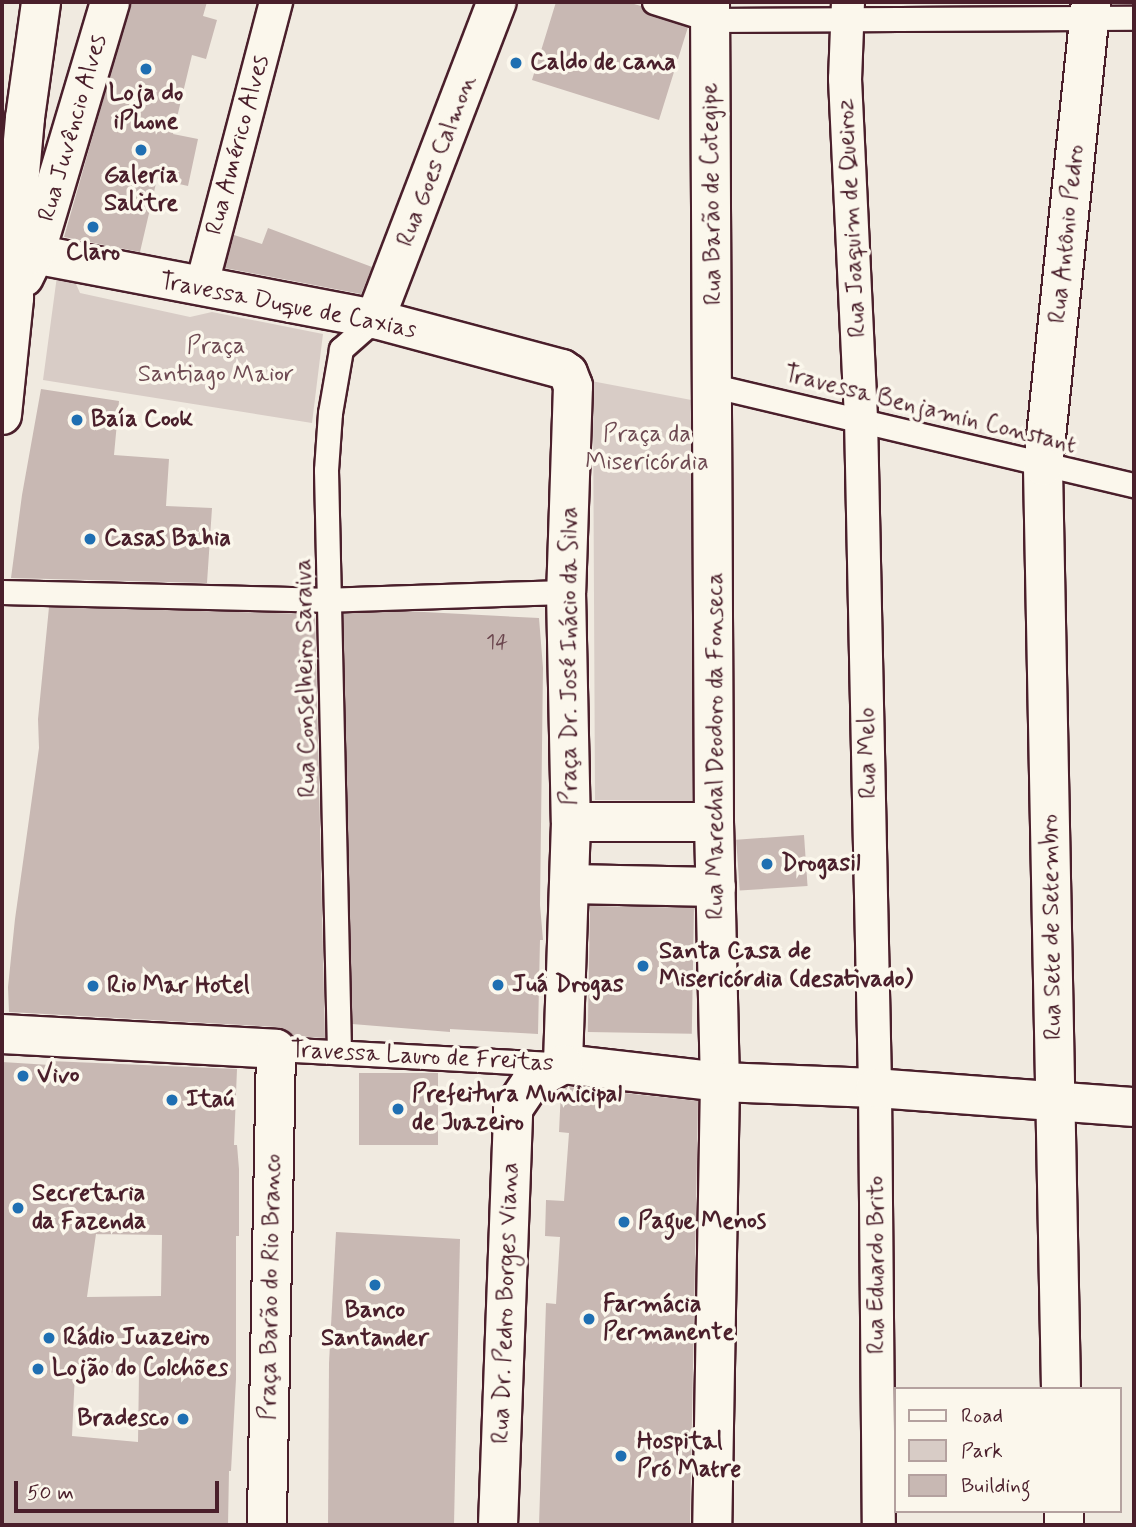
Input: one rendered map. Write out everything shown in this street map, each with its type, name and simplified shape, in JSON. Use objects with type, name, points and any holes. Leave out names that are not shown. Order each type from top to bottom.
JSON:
[{"type":"street","points":[[2,415],[14,298],[24,252],[25,118],[41,2]]},
{"type":"street","name":"Rua Juvêncio Alves","points":[[24,252],[110,2]]},
{"type":"street","name":"Rua Américo Alves","points":[[201,288],[275,2]]},
{"type":"street","name":"Rua Goes Calmon","points":[[374,320],[497,2]]},
{"type":"street","points":[[653,2],[710,11],[1090,9],[1134,18]]},
{"type":"street","name":"Rua Antônio Pedro","points":[[1043,466],[1090,9]]},
{"type":"street","name":"Rua Joaquim de Queiroz","points":[[848,10],[845,79],[861,418]]},
{"type":"street","name":"Rua Barão de Cotegipe","points":[[710,11],[715,386]]},
{"type":"street","name":"Travessa Duque de Caxias","points":[[24,252],[374,320],[562,369]]},
{"type":"street","name":"Rua Conselheiro Saraiva","points":[[339,1052],[331,599],[326,470],[330,413],[341,349],[374,320]]},
{"type":"street","name":"Praça Dr. José Inácio da Silva","points":[[562,369],[568,373],[573,386],[566,592],[571,822],[564,1065]]},
{"type":"street","name":"Travessa Benjamin Constant","points":[[715,386],[861,418],[1043,466],[1134,485]]},
{"type":"street","name":"Rua Marechal Deodoro da Fonseca","points":[[712,1525],[720,1082],[714,822],[715,386]]},
{"type":"street","name":"Rua Melo","points":[[861,418],[875,1088]]},
{"type":"street","name":"Rua Sete de Setembro","points":[[1043,466],[1061,1387]]},
{"type":"street","points":[[2,592],[331,599],[566,592]]},
{"type":"street","name":"Praça Dr. José Inácio da Silva","points":[[571,822],[714,822]]},
{"type":"street","points":[[570,884],[716,887]]},
{"type":"street","name":"Travessa Lauro de Freitas","points":[[2,1034],[564,1065],[720,1082],[875,1088],[1134,1107]]},
{"type":"street","name":"Praça Barão do Rio Branco","points":[[267,1525],[276,1049]]},
{"type":"street","name":"Rua Dr. Pedro Borges Viana","points":[[498,1525],[513,1109],[531,1082],[564,1065]]},
{"type":"street","name":"Rua Eduardo Brito","points":[[875,1088],[879,1525]]},
{"type":"green space","name":"Praça Santiago Maior","points":[[57,276],[73,277],[80,293],[190,317],[212,312],[323,334],[312,423],[43,380]]},
{"type":"green space","name":"Praça da Misericórdia","points":[[586,380],[702,402],[698,801],[595,800],[593,397]]},
{"type":"building","points":[[131,2],[207,2],[203,16],[217,20],[206,59],[192,55],[173,134],[198,139],[188,186],[157,179],[140,252],[64,237]]},
{"type":"building","points":[[556,2],[627,2],[641,6],[650,15],[688,27],[659,120],[532,80]]},
{"type":"building","points":[[268,228],[372,267],[361,294],[225,268],[234,235],[262,244]]},
{"type":"building","points":[[41,389],[119,401],[114,455],[169,459],[166,506],[212,508],[207,583],[11,578],[22,495]]},
{"type":"building","points":[[49,607],[315,614],[325,1038],[293,1036],[277,1027],[9,1012],[8,987],[15,919],[39,748],[38,719]]},
{"type":"building","points":[[405,611],[539,618],[543,668],[540,905],[543,940],[540,940],[538,1034],[450,1029],[450,1032],[352,1024],[343,613]]},
{"type":"building","name":"Drogasil","points":[[804,835],[808,886],[740,891],[736,840]]},
{"type":"building","name":"Santa Casa de Misericórdia (desativado)","points":[[590,906],[694,908],[692,1034],[588,1032]]},
{"type":"building","points":[[50,1061],[237,1069],[234,1145],[237,1145],[239,1169],[239,1236],[236,1236],[236,1379],[228,1525],[2,1525],[2,1062],[50,1065]],"holes":[[[96,1234],[162,1235],[161,1296],[87,1297]],[[139,1372],[138,1442],[72,1436],[75,1373]]]},
{"type":"building","name":"Prefeitura Municipal de Juazeiro","points":[[359,1073],[438,1073],[438,1145],[359,1145]]},
{"type":"building","points":[[568,1087],[698,1101],[690,1525],[539,1525],[546,1303],[556,1304],[560,1237],[545,1236],[546,1200],[564,1201],[569,1133],[559,1132],[561,1090]]},
{"type":"building","points":[[336,1232],[460,1239],[454,1525],[328,1525],[329,1363]]},
{"type":"place","name":"Caldo de cana","points":[[516,63]]},
{"type":"place","name":"Loja do iPhone","points":[[146,69]]},
{"type":"place","name":"Galeria Salitre","points":[[141,150]]},
{"type":"place","name":"Claro","points":[[93,227]]},
{"type":"place","name":"Baía Cook","points":[[77,420]]},
{"type":"place","name":"Casas Bahia","points":[[90,539]]},
{"type":"place","name":"Drogasil","points":[[767,864]]},
{"type":"place","name":"Santa Casa de Misericórdia (desativado)","points":[[643,966]]},
{"type":"place","name":"Juá Drogas","points":[[498,985]]},
{"type":"place","name":"Rio Mar Hotel","points":[[93,986]]},
{"type":"place","name":"Vivo","points":[[23,1076]]},
{"type":"place","name":"Itaú","points":[[172,1100]]},
{"type":"place","name":"Prefeitura Municipal de Juazeiro","points":[[398,1109]]},
{"type":"place","name":"Secretaria da Fazenda","points":[[18,1208]]},
{"type":"place","name":"Pague Menos","points":[[624,1222]]},
{"type":"place","name":"Banco Santander","points":[[375,1285]]},
{"type":"place","name":"Farmácia Permanente","points":[[589,1319]]},
{"type":"place","name":"Rádio Juazeiro","points":[[49,1338]]},
{"type":"place","name":"Lojão do Colchões","points":[[38,1369]]},
{"type":"place","name":"Bradesco","points":[[183,1419]]},
{"type":"place","name":"Hospital Pró Matre","points":[[621,1456]]}]
